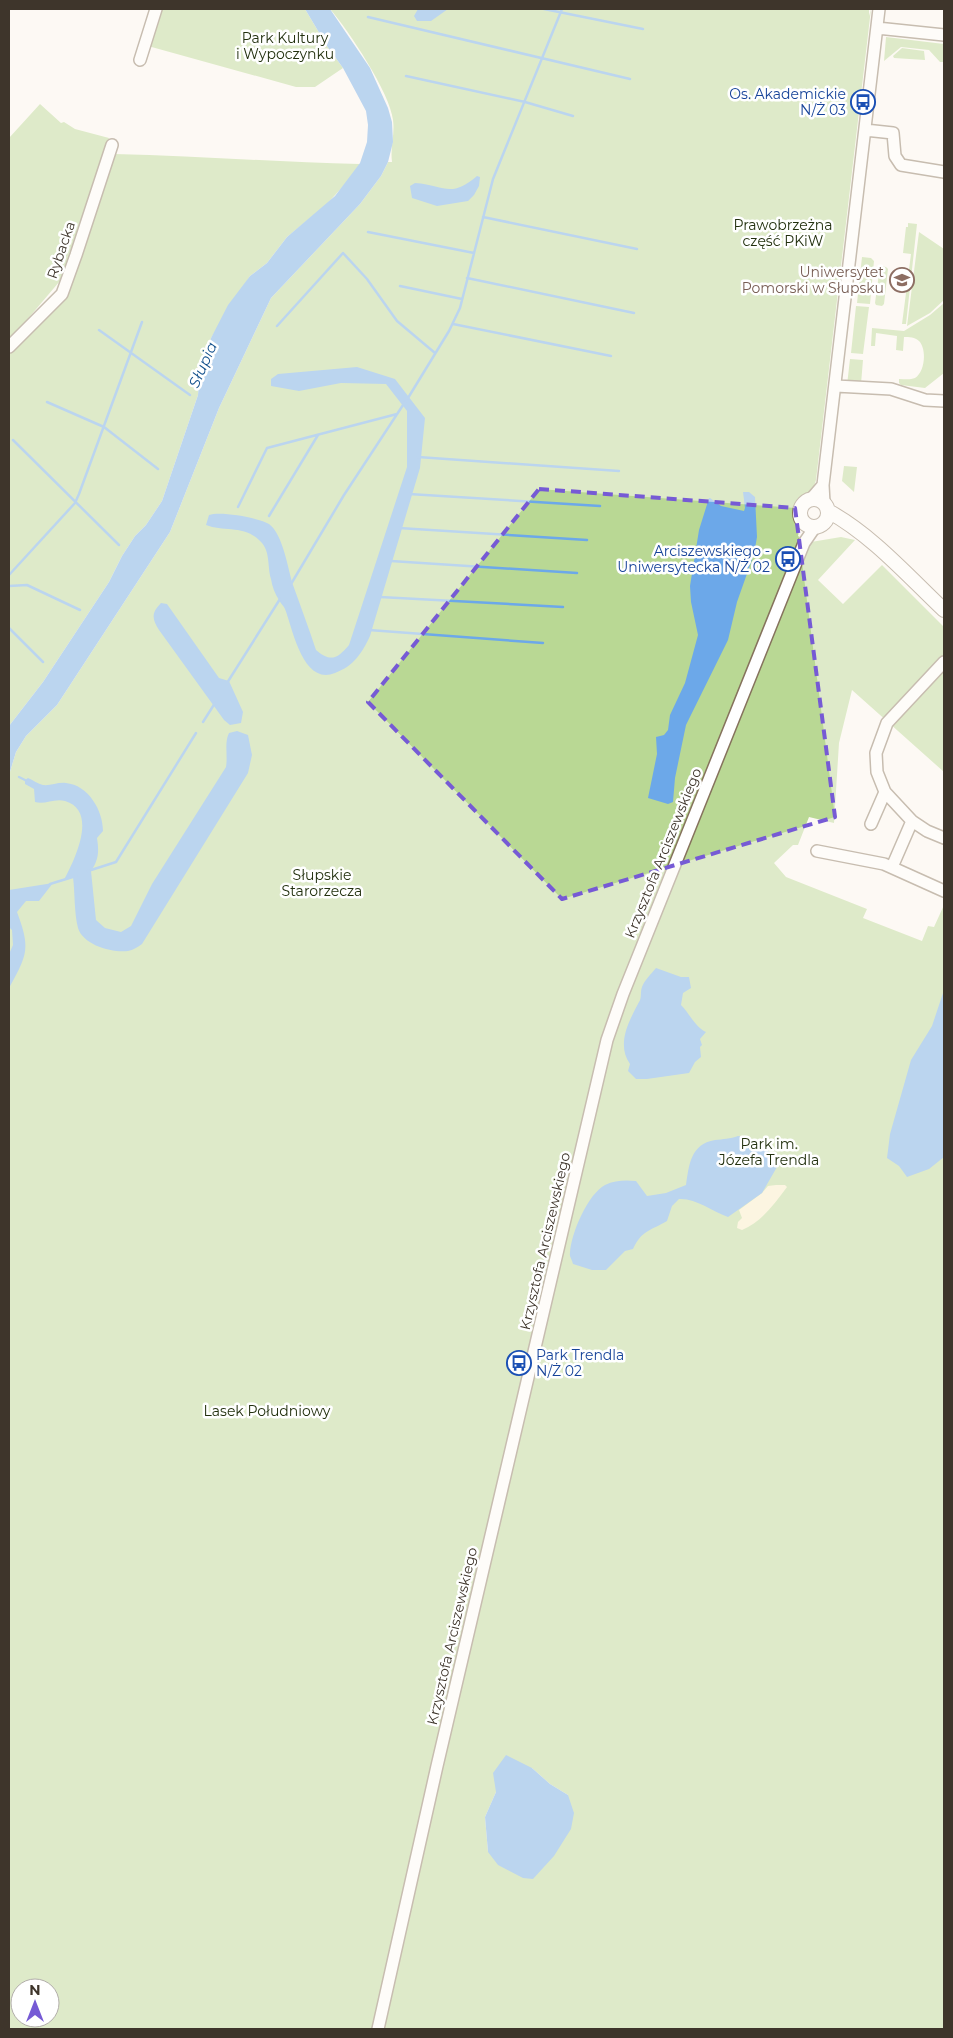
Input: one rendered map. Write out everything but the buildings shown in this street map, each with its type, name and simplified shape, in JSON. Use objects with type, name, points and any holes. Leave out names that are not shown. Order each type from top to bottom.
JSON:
[{"type":"main road","points":[[818,515],[844,520],[944,610]]},
{"type":"street","points":[[140,60],[156,9]]},
{"type":"street","name":"Krzysztofa Arciszewskiego","points":[[378,2029],[437,1766],[607,1040],[622,994],[804,543],[818,515],[836,386],[879,9]]},
{"type":"street","points":[[877,28],[944,36]]},
{"type":"street","points":[[865,130],[893,133],[896,159],[901,164],[944,172]]},
{"type":"street","name":"Rybacka","points":[[9,347],[62,294],[112,145]]},
{"type":"street","points":[[836,386],[891,389],[925,400],[944,401]]},
{"type":"street","points":[[944,662],[887,723],[876,753],[876,763],[885,792],[912,821],[927,831],[944,838]]},
{"type":"street","points":[[871,824],[885,792]]},
{"type":"street","points":[[892,867],[912,821]]},
{"type":"street","points":[[817,851],[878,862],[944,891]]},
{"type":"highlighted area","points":[[539,489],[795,508],[835,817],[562,899],[368,702]]},
{"type":"green space","name":"Park Kultury i Wypoczynku","points":[[160,9],[305,9],[327,46],[343,68],[315,87],[296,87],[148,46]]},
{"type":"green space","points":[[330,9],[869,9],[869,16],[871,9],[816,480],[798,536],[811,542],[841,537],[855,540],[818,580],[843,604],[882,565],[944,627],[944,772],[852,690],[839,743],[834,823],[809,817],[798,845],[793,845],[774,863],[786,877],[867,909],[863,918],[922,941],[928,926],[934,927],[944,905],[944,2029],[9,2029],[9,775],[16,752],[26,736],[57,705],[170,532],[219,408],[271,298],[360,204],[381,176],[388,162],[392,162],[393,120],[390,108],[377,79]],"holes":[[[532,1768],[550,1784],[568,1795],[488,1852],[485,1817],[496,1792]]]},
{"type":"green space","points":[[886,37],[944,44],[944,62],[940,62],[929,50],[901,47],[884,61]]},
{"type":"green space","points":[[902,48],[924,51],[925,60],[894,58],[893,56]]},
{"type":"green space","points":[[40,104],[61,123],[64,122],[75,129],[109,138],[65,275],[9,341],[9,138]]},
{"type":"green space","points":[[114,154],[360,164],[326,205],[287,237],[267,263],[250,276],[211,338],[207,356],[200,369],[198,395],[162,501],[146,525],[135,536],[109,582],[43,682],[9,726],[9,347],[52,311]]},
{"type":"green space","points":[[908,223],[917,224],[906,324],[902,324],[911,254],[903,253]]},
{"type":"green space","points":[[919,232],[944,249],[944,300],[930,313],[907,326]]},
{"type":"green space","points":[[862,257],[871,258],[874,261],[870,304],[857,303]]},
{"type":"green space","points":[[880,266],[888,269],[884,304],[882,306],[875,303]]},
{"type":"green space","points":[[944,303],[944,373],[925,388],[901,385],[899,379],[915,378],[921,371],[924,360],[922,345],[916,339],[904,337],[903,351],[896,350],[897,336],[876,333],[875,346],[871,346],[872,328],[904,331],[930,315]]},
{"type":"green space","points":[[856,306],[869,307],[863,354],[851,353]]},
{"type":"green space","points":[[850,359],[863,360],[861,384],[847,385]]},
{"type":"green space","points":[[844,466],[857,467],[854,492],[842,481]]},
{"type":"sand","points":[[785,1185],[787,1187],[767,1212],[749,1227],[742,1230],[737,1228],[738,1222],[742,1218],[739,1210],[762,1193],[768,1186]]},
{"type":"water","name":"Słupia","points":[[305,9],[330,9],[370,68],[388,108],[392,122],[393,142],[388,162],[381,176],[360,204],[271,298],[219,408],[170,532],[57,705],[26,736],[16,752],[9,775],[9,726],[43,682],[109,582],[135,536],[146,525],[162,501],[198,395],[200,369],[207,356],[211,338],[228,305],[250,276],[267,263],[287,237],[335,196],[360,163],[367,142],[368,125],[366,111],[343,68],[327,46]]},
{"type":"water","points":[[418,9],[448,9],[431,21],[417,21],[414,16]]},
{"type":"water","points":[[477,176],[480,177],[479,186],[468,201],[437,206],[412,198],[410,186],[415,183],[453,189],[468,183]]},
{"type":"water","points":[[357,367],[395,379],[425,418],[420,468],[370,636],[364,648],[352,663],[335,673],[324,675],[315,671],[307,664],[301,654],[285,609],[273,587],[267,553],[263,544],[247,532],[206,525],[209,515],[215,514],[240,516],[269,524],[274,529],[281,543],[293,585],[316,650],[330,658],[338,656],[349,645],[407,467],[407,411],[386,384],[341,383],[299,391],[271,386],[271,379],[278,374]]},
{"type":"water","points":[[743,492],[749,492],[755,497],[757,537],[754,554],[737,602],[728,640],[686,725],[675,778],[673,802],[668,804],[648,798],[657,754],[656,737],[664,735],[668,730],[670,715],[685,683],[698,635],[691,602],[690,586],[699,530],[709,498],[721,506],[744,511]]},
{"type":"water","points":[[161,603],[167,604],[219,678],[229,681],[243,712],[241,723],[230,725],[224,720],[159,630],[155,623],[154,613]]},
{"type":"water","points":[[237,731],[248,735],[252,755],[248,773],[142,944],[128,951],[114,951],[99,947],[86,939],[78,928],[73,877],[64,880],[78,849],[81,837],[81,815],[75,806],[65,801],[35,802],[34,789],[25,784],[25,780],[28,778],[43,785],[63,783],[74,785],[81,788],[93,800],[100,815],[103,831],[97,838],[98,855],[91,871],[96,920],[105,928],[121,932],[131,926],[152,884],[226,767],[226,745],[229,733]]},
{"type":"water","points":[[53,883],[39,901],[26,901],[17,912],[24,935],[25,952],[20,967],[9,988],[9,954],[13,945],[12,930],[9,927],[9,890]]},
{"type":"water","points":[[656,968],[681,977],[689,977],[691,988],[683,993],[681,1005],[696,1024],[706,1032],[700,1039],[702,1045],[700,1047],[701,1057],[695,1062],[689,1073],[636,1079],[628,1071],[630,1064],[624,1049],[624,1041],[631,1017],[640,1000],[641,989]]},
{"type":"water","points":[[944,990],[944,1157],[929,1169],[907,1177],[899,1166],[887,1158],[890,1134],[911,1060],[932,1026]]},
{"type":"water","points":[[738,1136],[757,1142],[772,1155],[775,1161],[777,1167],[762,1193],[728,1217],[697,1203],[679,1199],[672,1206],[667,1221],[643,1234],[633,1249],[625,1251],[606,1270],[592,1270],[573,1264],[570,1254],[577,1225],[592,1197],[605,1185],[620,1181],[636,1181],[647,1196],[666,1193],[686,1185],[692,1157],[700,1146],[707,1142]]},
{"type":"water","points":[[506,1755],[532,1768],[550,1784],[568,1795],[574,1813],[571,1829],[554,1856],[533,1879],[523,1878],[498,1865],[488,1852],[485,1817],[496,1792],[493,1773]]},
{"type":"waterway","points":[[544,9],[643,29]]},
{"type":"waterway","points":[[408,398],[449,331],[460,308],[493,179],[562,9]]},
{"type":"waterway","points":[[368,17],[630,79]]},
{"type":"waterway","points":[[406,76],[525,102],[573,116]]},
{"type":"waterway","points":[[483,217],[637,249]]},
{"type":"waterway","points":[[368,232],[474,253]]},
{"type":"waterway","points":[[277,326],[343,253],[367,279],[397,321],[435,353]]},
{"type":"waterway","points":[[467,278],[634,313]]},
{"type":"waterway","points":[[400,286],[462,299]]},
{"type":"waterway","points":[[9,575],[75,503],[142,322]]},
{"type":"waterway","points":[[453,324],[611,356]]},
{"type":"waterway","name":"Słupia","points":[[99,330],[190,395]]},
{"type":"waterway","points":[[47,402],[104,427],[158,469]]},
{"type":"waterway","points":[[291,584],[344,495],[405,402]]},
{"type":"waterway","points":[[238,507],[267,448],[397,414]]},
{"type":"waterway","points":[[269,516],[318,435]]},
{"type":"waterway","points":[[13,440],[119,545]]},
{"type":"waterway","points":[[418,457],[619,471]]},
{"type":"waterway","points":[[409,494],[600,506]]},
{"type":"waterway","points":[[399,528],[587,540]]},
{"type":"waterway","points":[[391,561],[577,573]]},
{"type":"waterway","points":[[9,586],[27,585],[80,610]]},
{"type":"waterway","points":[[380,597],[563,607]]},
{"type":"waterway","points":[[227,683],[280,599]]},
{"type":"waterway","points":[[9,628],[43,662]]},
{"type":"waterway","points":[[369,630],[543,643]]},
{"type":"waterway","points":[[203,722],[215,703]]},
{"type":"waterway","points":[[88,871],[116,862],[196,733]]},
{"type":"waterway","points":[[19,777],[25,780]]},
{"type":"waterway","points":[[50,884],[76,876]]},
{"type":"place","name":"Os. Akademickie N/Ż 03","points":[[863,102]]},
{"type":"place","name":"Uniwersytet Pomorski w Słupsku","points":[[902,280]]},
{"type":"place","name":"Arciszewskiego - Uniwersytecka N/Ż 02","points":[[788,559]]},
{"type":"place","name":"Park Trendla N/Ż 02","points":[[519,1363]]},
{"type":"park label","name":"Prawobrzeżna część PKiW","points":[[783,234]]},
{"type":"park label","name":"Słupskie Starorzecza","points":[[322,884]]},
{"type":"park label","name":"Park im. Józefa Trendla","points":[[769,1152]]},
{"type":"park label","name":"Lasek Południowy","points":[[267,1411]]}]
